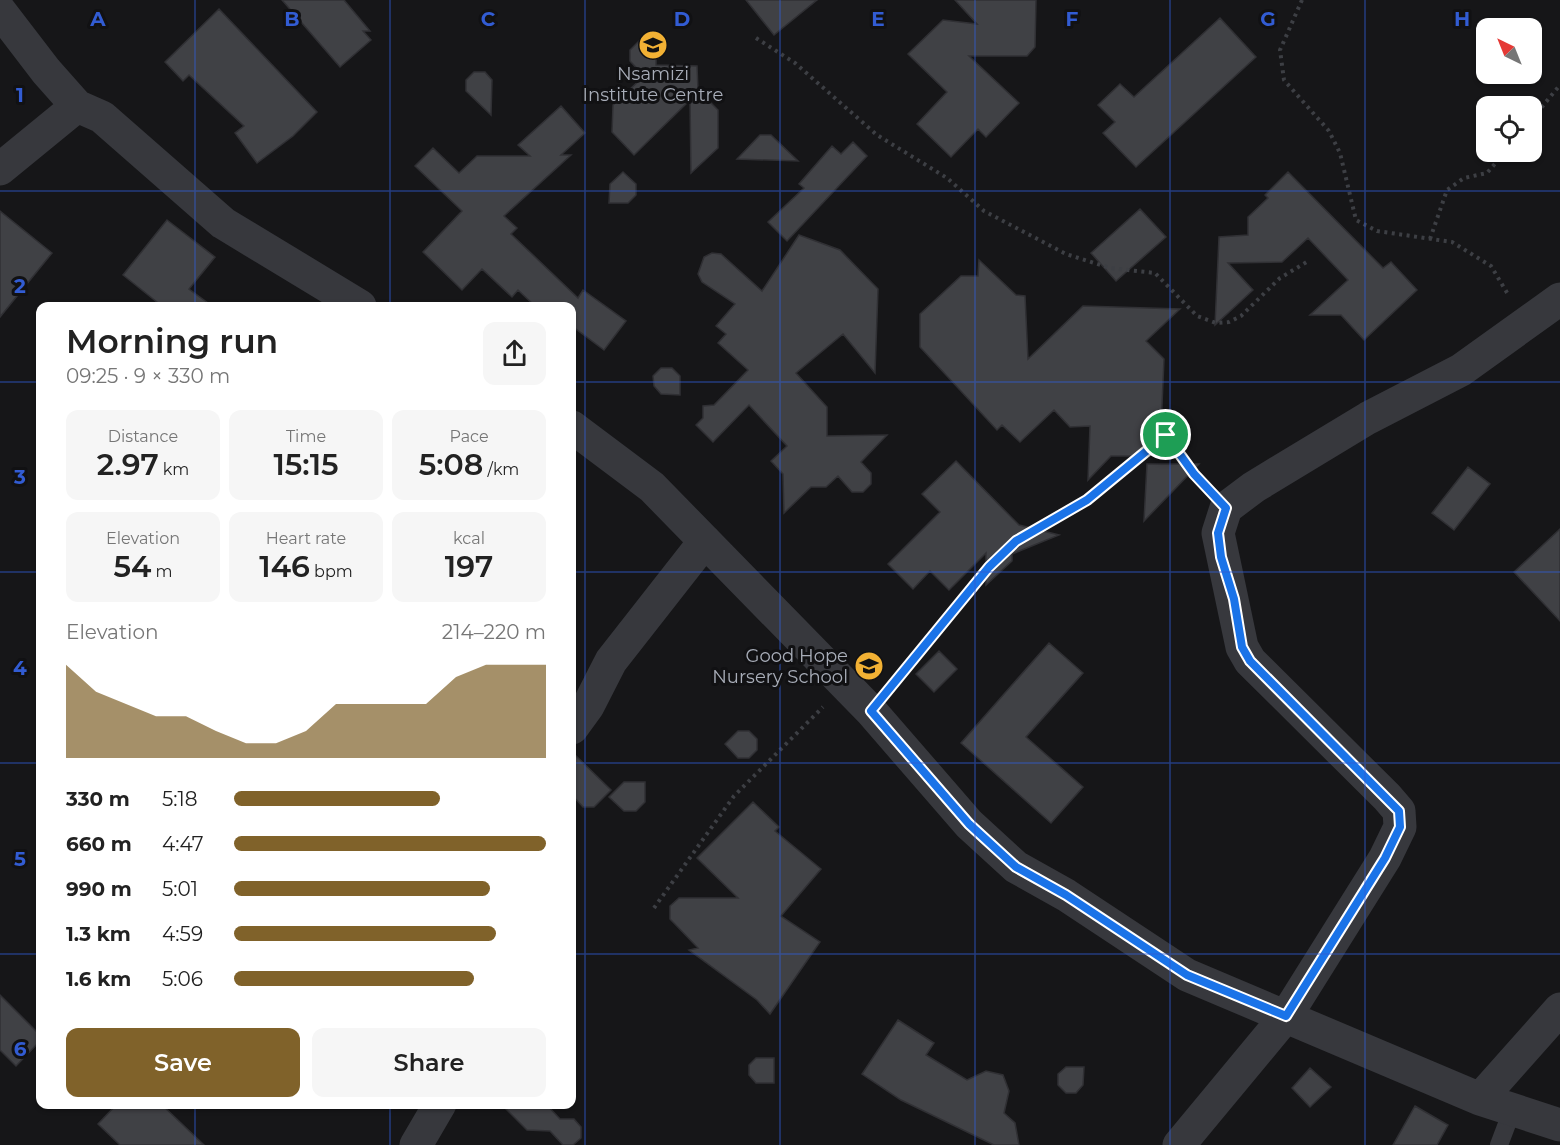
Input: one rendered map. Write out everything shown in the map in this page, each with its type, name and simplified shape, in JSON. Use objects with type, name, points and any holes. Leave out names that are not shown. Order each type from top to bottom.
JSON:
[{"type":"street","points":[[0,11],[46,71],[77,106],[102,117],[224,222],[354,302]]},
{"type":"street","points":[[0,169],[77,106]]},
{"type":"street","points":[[1179,1145],[1286,1016],[1385,858],[1400,827],[1399,811],[1387,797],[1250,661],[1242,647],[1234,599],[1221,557],[1218,533],[1226,508],[1254,487],[1368,418],[1461,370],[1529,318],[1560,299]]},
{"type":"street","points":[[576,430],[652,487],[871,711],[969,824],[1016,867],[1066,895],[1187,975],[1480,1099],[1560,1125]]},
{"type":"street","points":[[576,722],[588,706],[611,661],[705,541]]},
{"type":"street","points":[[1480,1099],[1560,1009]]},
{"type":"street","points":[[416,1145],[437,1109]]},
{"type":"lane","points":[[1499,1145],[1513,1108]]},
{"type":"path","points":[[1302,0],[1280,50],[1284,80],[1329,132],[1340,153],[1356,220],[1377,231],[1452,242],[1491,266],[1506,293],[1529,318]]},
{"type":"path","points":[[756,38],[795,63],[877,135],[947,178],[984,211],[1066,254],[1110,268],[1155,273],[1197,316],[1216,323],[1229,322],[1241,316],[1280,278],[1310,260]]},
{"type":"path","points":[[1542,107],[1560,85]]},
{"type":"path","points":[[1430,239],[1447,190],[1464,178],[1487,173],[1496,162]]},
{"type":"path","points":[[871,711],[989,567],[1016,541],[1087,500],[1180,426]]},
{"type":"path","points":[[1166,435],[1194,474],[1226,508]]},
{"type":"path","points":[[654,908],[734,796],[845,685]]},
{"type":"building","points":[[282,0],[344,0],[370,31],[363,31],[371,40],[340,67]]},
{"type":"building","points":[[746,0],[817,0],[774,35]]},
{"type":"building","points":[[955,0],[1036,0],[1035,47],[1027,56],[969,56],[1019,103],[986,137],[978,129],[951,157],[917,124],[947,92],[908,54],[943,20],[977,24]]},
{"type":"building","points":[[219,9],[317,112],[293,136],[257,163],[235,133],[244,126],[189,75],[183,81],[165,62]]},
{"type":"building","points":[[1220,18],[1256,57],[1136,167],[1103,133],[1115,122],[1098,105],[1120,84],[1134,97]]},
{"type":"building","points":[[643,37],[656,50],[656,65],[697,66],[698,90],[718,110],[718,148],[691,173],[690,100],[634,155],[612,132],[613,105],[644,76],[630,61],[630,50]]},
{"type":"building","points":[[474,72],[485,72],[492,80],[491,115],[466,91],[466,80]]},
{"type":"building","points":[[561,106],[585,133],[561,155],[571,155],[504,216],[517,228],[511,234],[578,298],[583,290],[626,321],[604,350],[576,329],[576,302],[531,302],[518,290],[512,297],[482,269],[462,290],[423,252],[462,211],[415,166],[433,148],[459,173],[477,156],[530,156],[518,145]]},
{"type":"building","points":[[760,135],[771,135],[798,161],[737,159]]},
{"type":"building","points":[[853,142],[867,156],[787,241],[768,222],[804,188],[799,184],[832,146],[841,154]]},
{"type":"building","points":[[623,172],[636,184],[636,195],[628,203],[609,203],[610,184]]},
{"type":"building","points":[[1288,172],[1383,268],[1391,262],[1417,290],[1364,340],[1341,315],[1310,315],[1348,280],[1308,238],[1282,262],[1228,263],[1253,290],[1215,325],[1219,237],[1248,235],[1248,217],[1268,198],[1265,195]]},
{"type":"building","points":[[1140,209],[1166,237],[1116,281],[1091,253]]},
{"type":"building","points":[[0,211],[52,253],[0,317]]},
{"type":"building","points":[[167,220],[215,257],[189,289],[207,302],[157,302],[123,275]]},
{"type":"building","points":[[799,235],[840,250],[878,289],[875,373],[843,334],[796,373],[827,407],[827,436],[887,435],[861,462],[871,473],[871,484],[863,492],[852,492],[838,476],[826,487],[811,487],[784,513],[783,474],[771,461],[787,446],[749,405],[713,442],[696,425],[703,418],[703,406],[714,405],[748,370],[718,343],[726,334],[716,326],[735,304],[702,282],[698,274],[704,257],[712,253],[721,254],[762,291]]},
{"type":"building","points":[[979,260],[1016,295],[1025,296],[1028,359],[1083,306],[1180,309],[1146,341],[1164,359],[1161,428],[1134,456],[1111,456],[1088,480],[1090,426],[1070,427],[1054,410],[1020,442],[1002,425],[997,430],[920,347],[920,314],[961,276],[978,276]]},
{"type":"building","points":[[661,368],[672,368],[680,376],[680,395],[661,394],[654,386],[653,376]]},
{"type":"building","points":[[956,461],[1019,525],[1059,535],[1012,554],[1012,561],[986,585],[986,553],[949,590],[930,571],[913,589],[888,564],[940,512],[922,494]]},
{"type":"building","points":[[1147,464],[1199,464],[1144,521]]},
{"type":"building","points":[[1468,467],[1490,484],[1454,530],[1432,513]]},
{"type":"building","points":[[1560,529],[1560,621],[1514,572]]},
{"type":"building","points":[[1049,643],[1083,673],[1026,737],[1083,787],[1051,823],[961,743]]},
{"type":"building","points":[[939,651],[957,669],[934,692],[916,674]]},
{"type":"building","points":[[738,731],[749,731],[757,739],[757,750],[749,758],[738,758],[725,744]]},
{"type":"building","points":[[576,756],[611,790],[594,807],[583,807],[576,799]]},
{"type":"building","points":[[624,782],[645,782],[645,802],[636,811],[624,811],[609,797]]},
{"type":"building","points":[[753,802],[779,827],[775,831],[821,869],[781,916],[820,942],[770,1014],[757,1000],[689,950],[698,948],[670,919],[670,906],[679,898],[738,898],[697,858]]},
{"type":"building","points":[[0,995],[36,1031],[36,1045],[16,1066],[0,1050]]},
{"type":"building","points":[[898,1020],[934,1043],[926,1055],[967,1080],[986,1071],[1003,1075],[1009,1091],[1004,1113],[1015,1123],[1019,1145],[994,1145],[901,1100],[862,1074]]},
{"type":"building","points":[[756,1058],[774,1058],[774,1083],[756,1083],[749,1075],[749,1065]]},
{"type":"building","points":[[1066,1067],[1084,1067],[1083,1085],[1076,1093],[1066,1093],[1058,1085],[1058,1074]]},
{"type":"building","points":[[1310,1068],[1331,1087],[1310,1107],[1292,1088]]},
{"type":"building","points":[[1415,1106],[1448,1125],[1437,1145],[1393,1145]]},
{"type":"building","points":[[112,1109],[166,1109],[204,1145],[120,1145],[98,1124]]},
{"type":"building","points":[[506,1109],[551,1109],[560,1119],[574,1119],[581,1127],[581,1138],[573,1145],[563,1145],[550,1131],[527,1130]]},
{"type":"place","name":"Nsamizi Institute Centre","points":[[653,45]]},
{"type":"place","name":"Good Hope Nursery School","points":[[869,666]]},
{"type":"route","points":[[1166,435],[1194,474],[1226,508],[1218,533],[1221,557],[1234,599],[1242,647],[1250,661],[1399,811],[1400,827],[1385,858],[1286,1016],[1187,975],[1066,895],[1016,867],[969,824],[871,711],[989,567],[1016,541],[1087,500],[1166,435]]}]
